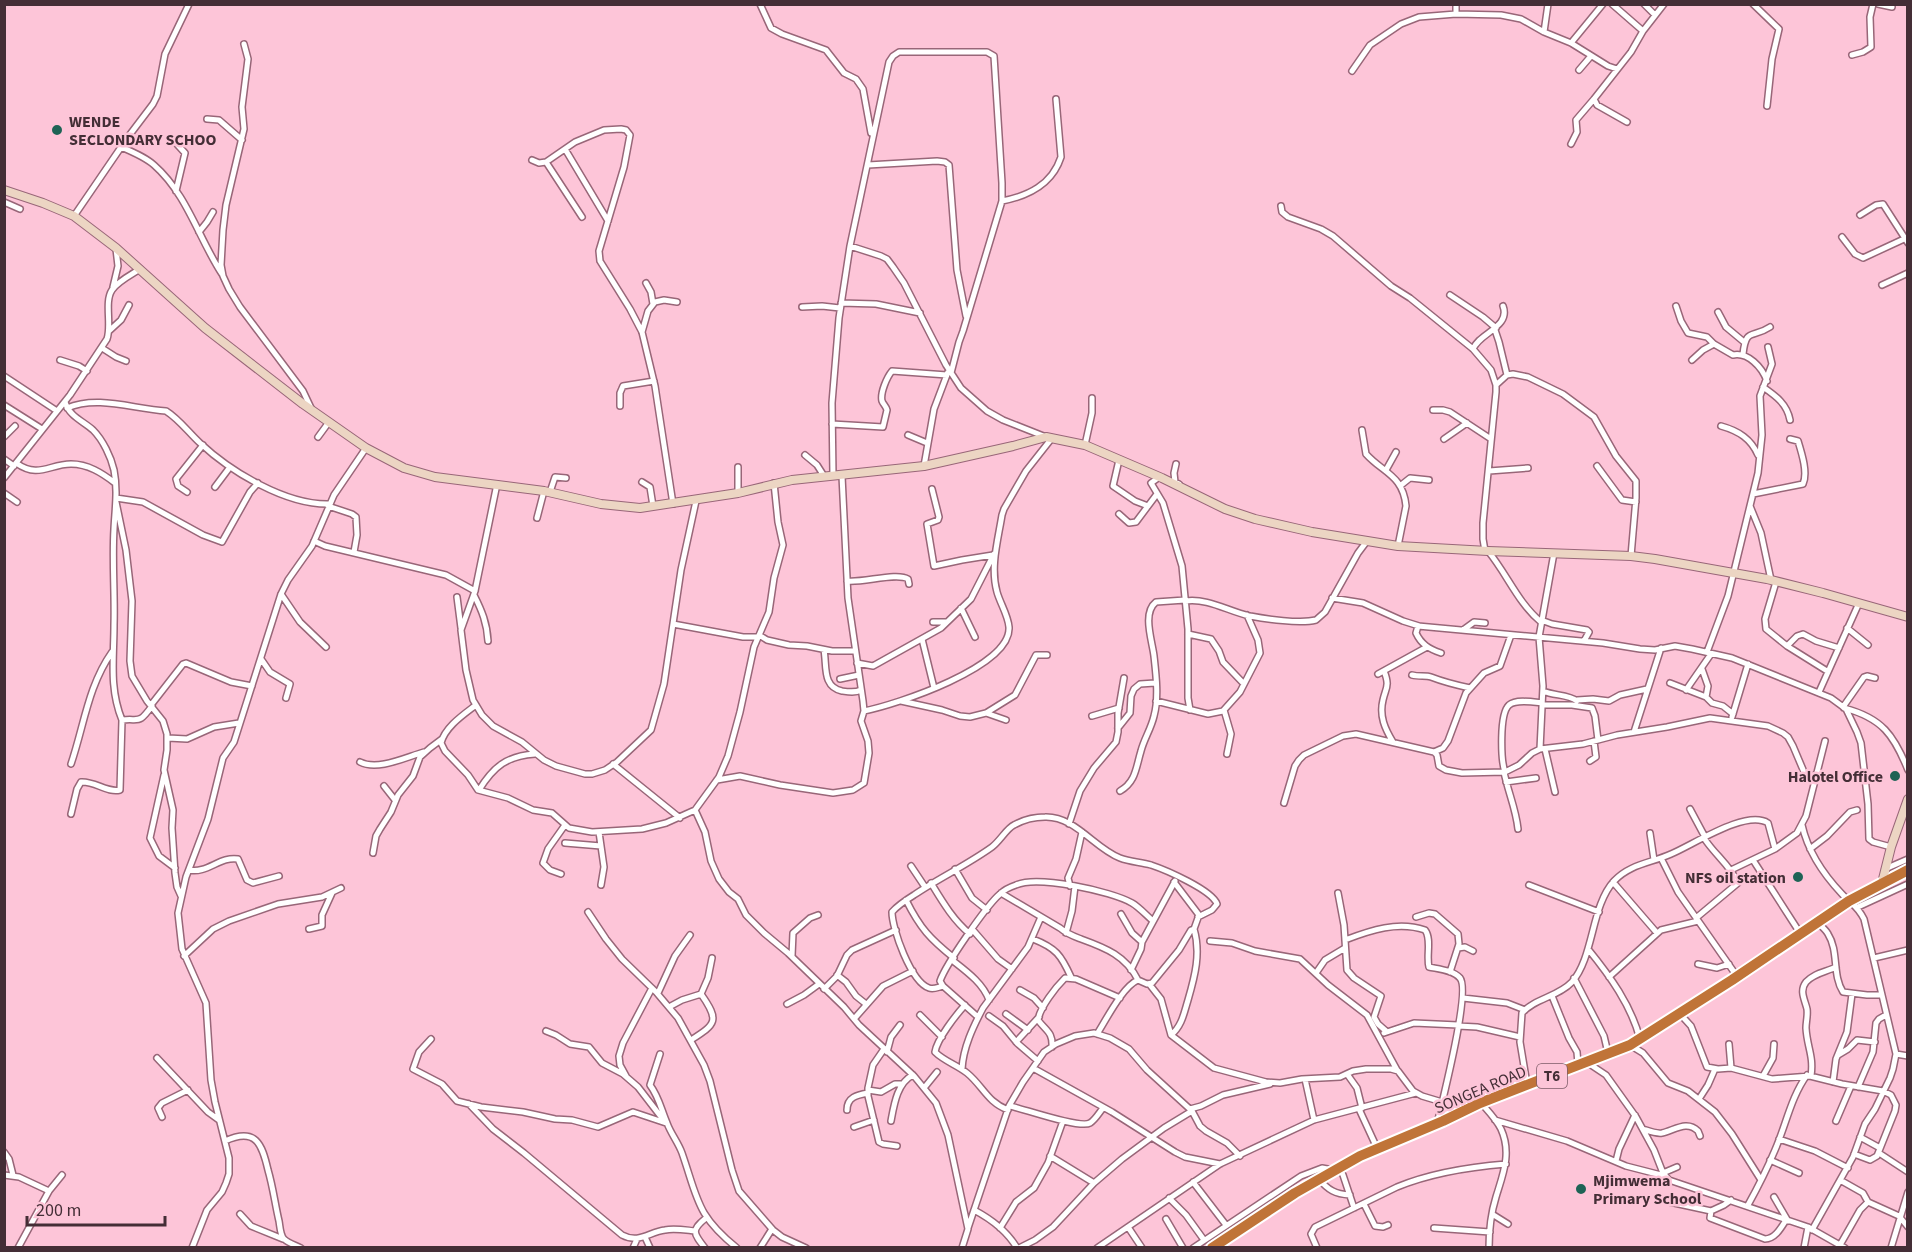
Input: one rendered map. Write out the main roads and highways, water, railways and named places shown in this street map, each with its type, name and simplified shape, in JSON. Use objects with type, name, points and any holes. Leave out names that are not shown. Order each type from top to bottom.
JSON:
[{"type":"highway","name":"SONGEA ROAD","points":[[1208,1244],[1336,1169],[1377,1149],[1480,1103],[1630,1045],[1817,922],[1853,904],[1882,883],[1908,870]]},
{"type":"place","name":"WENDE SECLONDARY SCHOO","points":[[57,130]]},
{"type":"place","name":"Halotel Office","points":[[1895,776]]},
{"type":"place","name":"NFS oil station","points":[[1798,877]]},
{"type":"place","name":"Mjimwema Primary School","points":[[1581,1189]]}]
